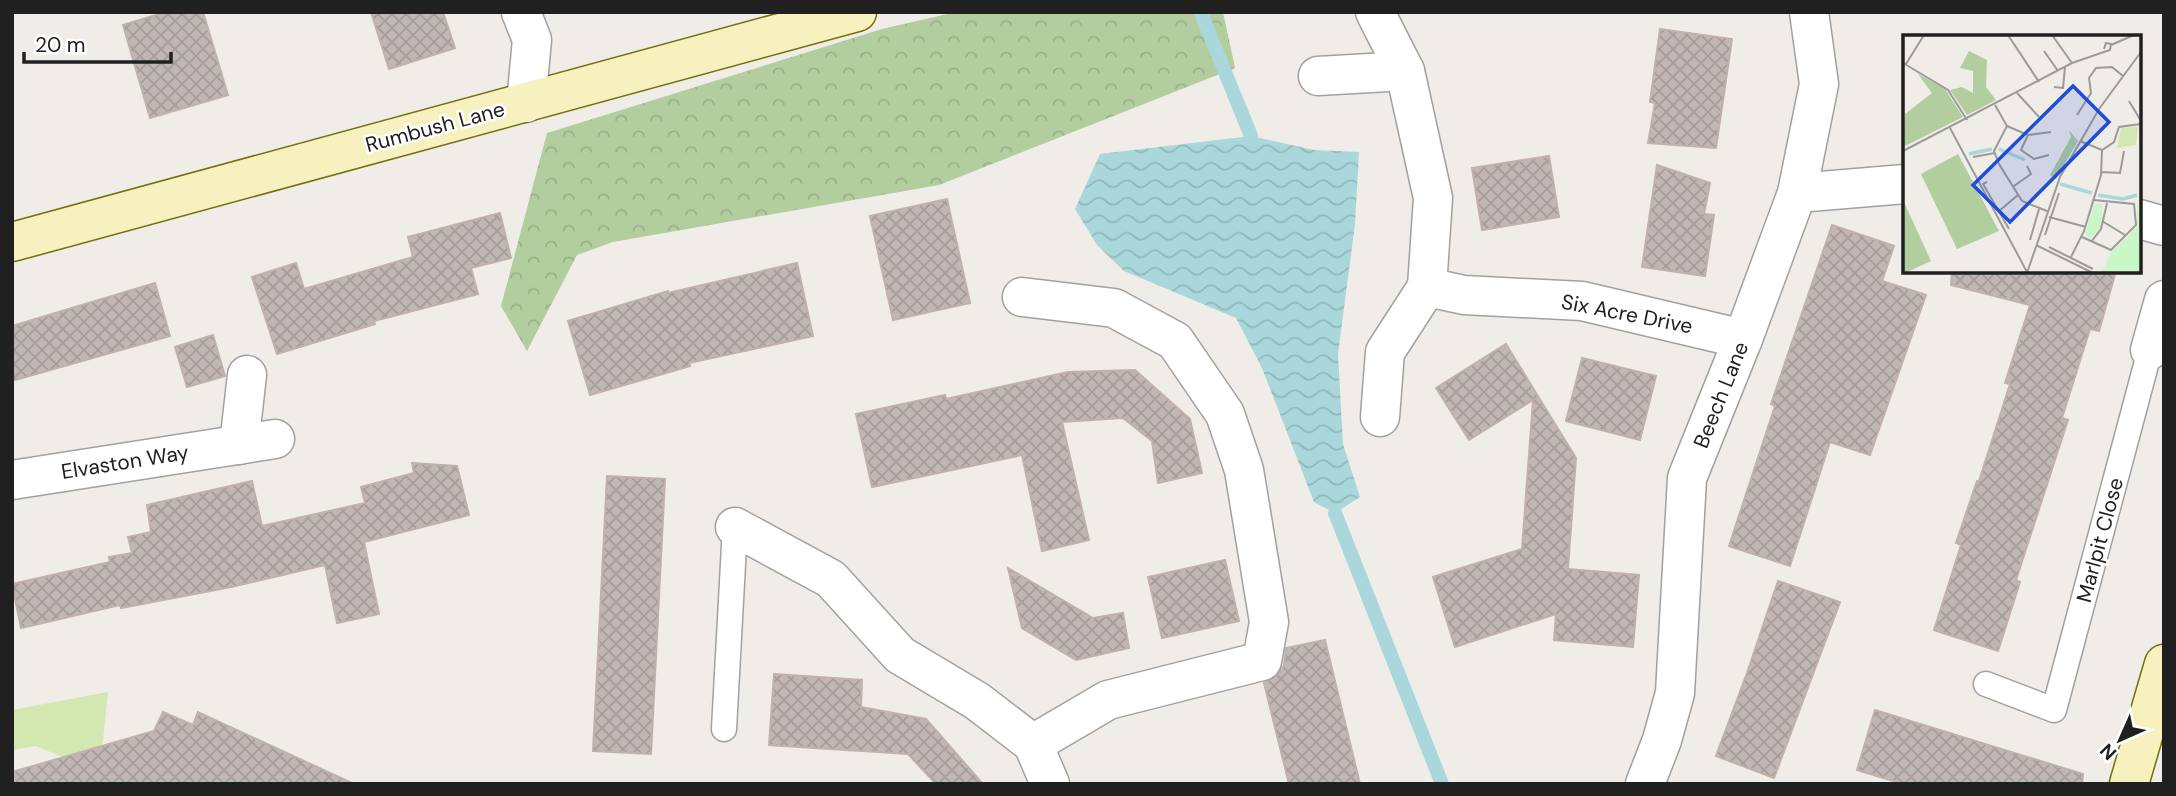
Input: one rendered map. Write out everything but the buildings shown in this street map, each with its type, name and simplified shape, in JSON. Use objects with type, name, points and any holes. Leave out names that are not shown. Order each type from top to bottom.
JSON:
[{"type":"street","points":[[521,12],[532,40],[526,103]]},
{"type":"street","name":"Rumbush Lane","points":[[12,242],[857,12]]},
{"type":"street","points":[[1375,12],[1405,71],[1433,198],[1427,287],[1385,352],[1380,417]]},
{"type":"street","name":"Beech Lane","points":[[1645,784],[1662,740],[1675,693],[1687,478],[1743,339],[1797,192],[1819,84],[1809,12]]},
{"type":"street","points":[[1318,76],[1405,71]]},
{"type":"street","points":[[1797,192],[1903,184]]},
{"type":"street","points":[[2141,220],[2164,226]]},
{"type":"street","name":"Six Acre Drive","points":[[1427,287],[1464,295],[1582,301],[1743,339]]},
{"type":"street","points":[[1021,297],[1114,308],[1175,341],[1225,414],[1244,470],[1269,622],[1262,661],[1108,700],[1033,744]]},
{"type":"street","name":"Marlpit Close","points":[[2150,350],[2164,300]]},
{"type":"street","name":"Elvaston Way","points":[[12,480],[257,442],[247,375]]},
{"type":"street","points":[[735,527],[831,579],[900,655],[977,701],[1033,744],[1050,784]]},
{"type":"street","points":[[2129,784],[2164,664]]},
{"type":"lane","name":"Marlpit Close","points":[[1986,684],[2054,710],[2150,350]]},
{"type":"lane","points":[[724,729],[735,527]]},
{"type":"green space","points":[[956,12],[1223,12],[1235,68],[939,185],[613,242],[577,255],[527,351],[501,306],[547,133],[882,29]]},
{"type":"green space","points":[[108,692],[101,759],[72,761],[36,746],[12,750],[12,710]]},
{"type":"water","points":[[1251,136],[1314,150],[1359,152],[1355,224],[1338,354],[1343,444],[1360,497],[1335,513],[1314,502],[1262,368],[1236,318],[1124,271],[1097,245],[1075,209],[1100,154]]},
{"type":"waterway","points":[[1201,13],[1251,136]]},
{"type":"waterway","points":[[1335,513],[1442,784]]}]
